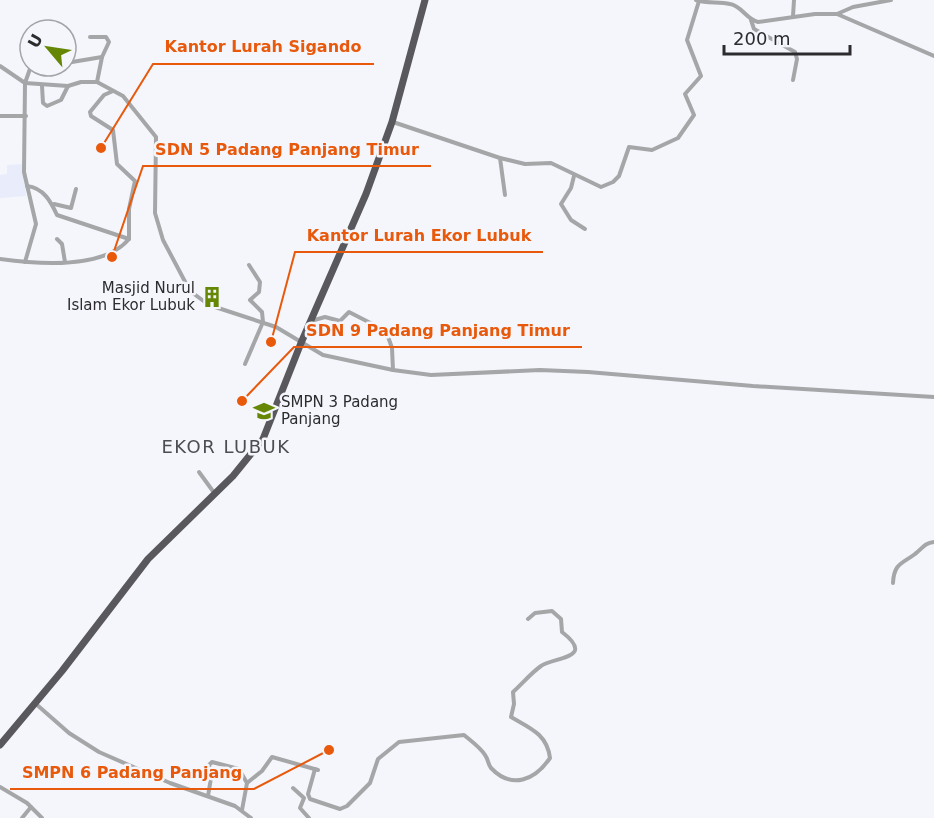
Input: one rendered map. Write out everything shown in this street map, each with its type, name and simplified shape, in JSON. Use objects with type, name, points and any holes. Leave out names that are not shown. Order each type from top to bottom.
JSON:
[{"type":"highway","points":[[0,745],[35,704],[148,559],[215,495],[251,455],[269,429],[301,342],[350,235],[392,122],[425,0]]},
{"type":"street","points":[[793,16],[794,0]]},
{"type":"street","points":[[392,122],[500,158],[525,164],[551,163],[596,186],[606,186],[619,176],[629,147],[652,150],[683,134],[695,113],[685,92],[700,76],[687,40],[698,1],[730,4],[737,7],[751,20],[758,22],[793,16],[837,14],[853,7],[891,0]]},
{"type":"street","points":[[837,14],[934,56]]},
{"type":"street","points":[[751,20],[754,29],[795,52],[793,80]]},
{"type":"street","points":[[90,37],[108,38],[108,46],[102,57],[97,82]]},
{"type":"street","points":[[78,61],[102,57]]},
{"type":"street","points":[[0,66],[25,83],[42,86],[68,86],[81,82],[97,82],[123,96],[140,114],[156,137],[154,213],[163,240],[190,291],[209,305],[283,330],[323,355],[393,370],[431,375],[540,370],[588,372],[753,386],[934,397]]},
{"type":"street","points":[[25,262],[36,224],[27,186],[24,151],[27,78]]},
{"type":"street","points":[[42,86],[43,103],[47,106],[61,100],[68,86]]},
{"type":"street","points":[[114,91],[104,95],[90,112],[91,116],[112,130],[117,164],[135,181],[129,209],[129,239]]},
{"type":"street","points":[[0,116],[26,116]]},
{"type":"street","points":[[500,158],[505,195]]},
{"type":"street","points":[[574,176],[571,188],[561,204],[571,220],[585,229]]},
{"type":"street","points":[[27,186],[35,188],[54,204],[71,208],[76,189]]},
{"type":"street","points":[[54,204],[56,214],[68,220],[109,230],[129,239]]},
{"type":"street","points":[[57,239],[62,244],[66,262]]},
{"type":"street","points":[[0,259],[25,262],[66,262],[110,252],[129,239]]},
{"type":"street","points":[[245,364],[263,322],[262,312],[250,300],[259,292],[260,282],[249,265]]},
{"type":"street","points":[[310,321],[324,317],[339,321],[349,312],[386,332],[392,348],[393,370]]},
{"type":"street","points":[[200,472],[215,495]]},
{"type":"street","points":[[893,583],[894,573],[903,560],[927,543],[934,542]]},
{"type":"street","points":[[242,810],[247,783],[274,756],[317,769],[308,794],[310,799],[339,809],[347,806],[370,783],[378,759],[399,742],[464,735],[485,754],[489,766],[502,776],[517,782],[529,779],[542,769],[550,758],[549,746],[542,736],[511,717],[514,704],[513,692],[540,666],[552,661],[562,661],[571,655],[574,647],[572,640],[562,632],[561,619],[552,611],[535,613],[528,619]]},
{"type":"street","points":[[35,704],[69,733],[99,752],[242,810],[251,818]]},
{"type":"street","points":[[208,796],[211,762],[219,762],[230,768],[239,769],[247,783]]},
{"type":"street","points":[[0,788],[31,807],[42,818]]},
{"type":"street","points":[[293,788],[304,798],[300,808],[309,818]]},
{"type":"street","points":[[22,818],[31,807]]},
{"type":"shaded area","points":[[23,164],[26,196],[0,198],[0,175],[7,174],[7,165]]},
{"type":"place","name":"Kantor Lurah Sigando","points":[[101,148]]},
{"type":"place","name":"SDN 5 Padang Panjang Timur","points":[[112,257]]},
{"type":"place","name":"Masjid Nurul Islam Ekor Lubuk","points":[[212,297]]},
{"type":"place","name":"Kantor Lurah Ekor Lubuk","points":[[271,342]]},
{"type":"place","name":"SDN 9 Padang Panjang Timur","points":[[242,401]]},
{"type":"place","name":"SMPN 3 Padang Panjang","points":[[264,411]]},
{"type":"place","name":"SMPN 6 Padang Panjang","points":[[329,750]]},
{"type":"district","name":"EKOR LUBUK","points":[[226,447]]}]
